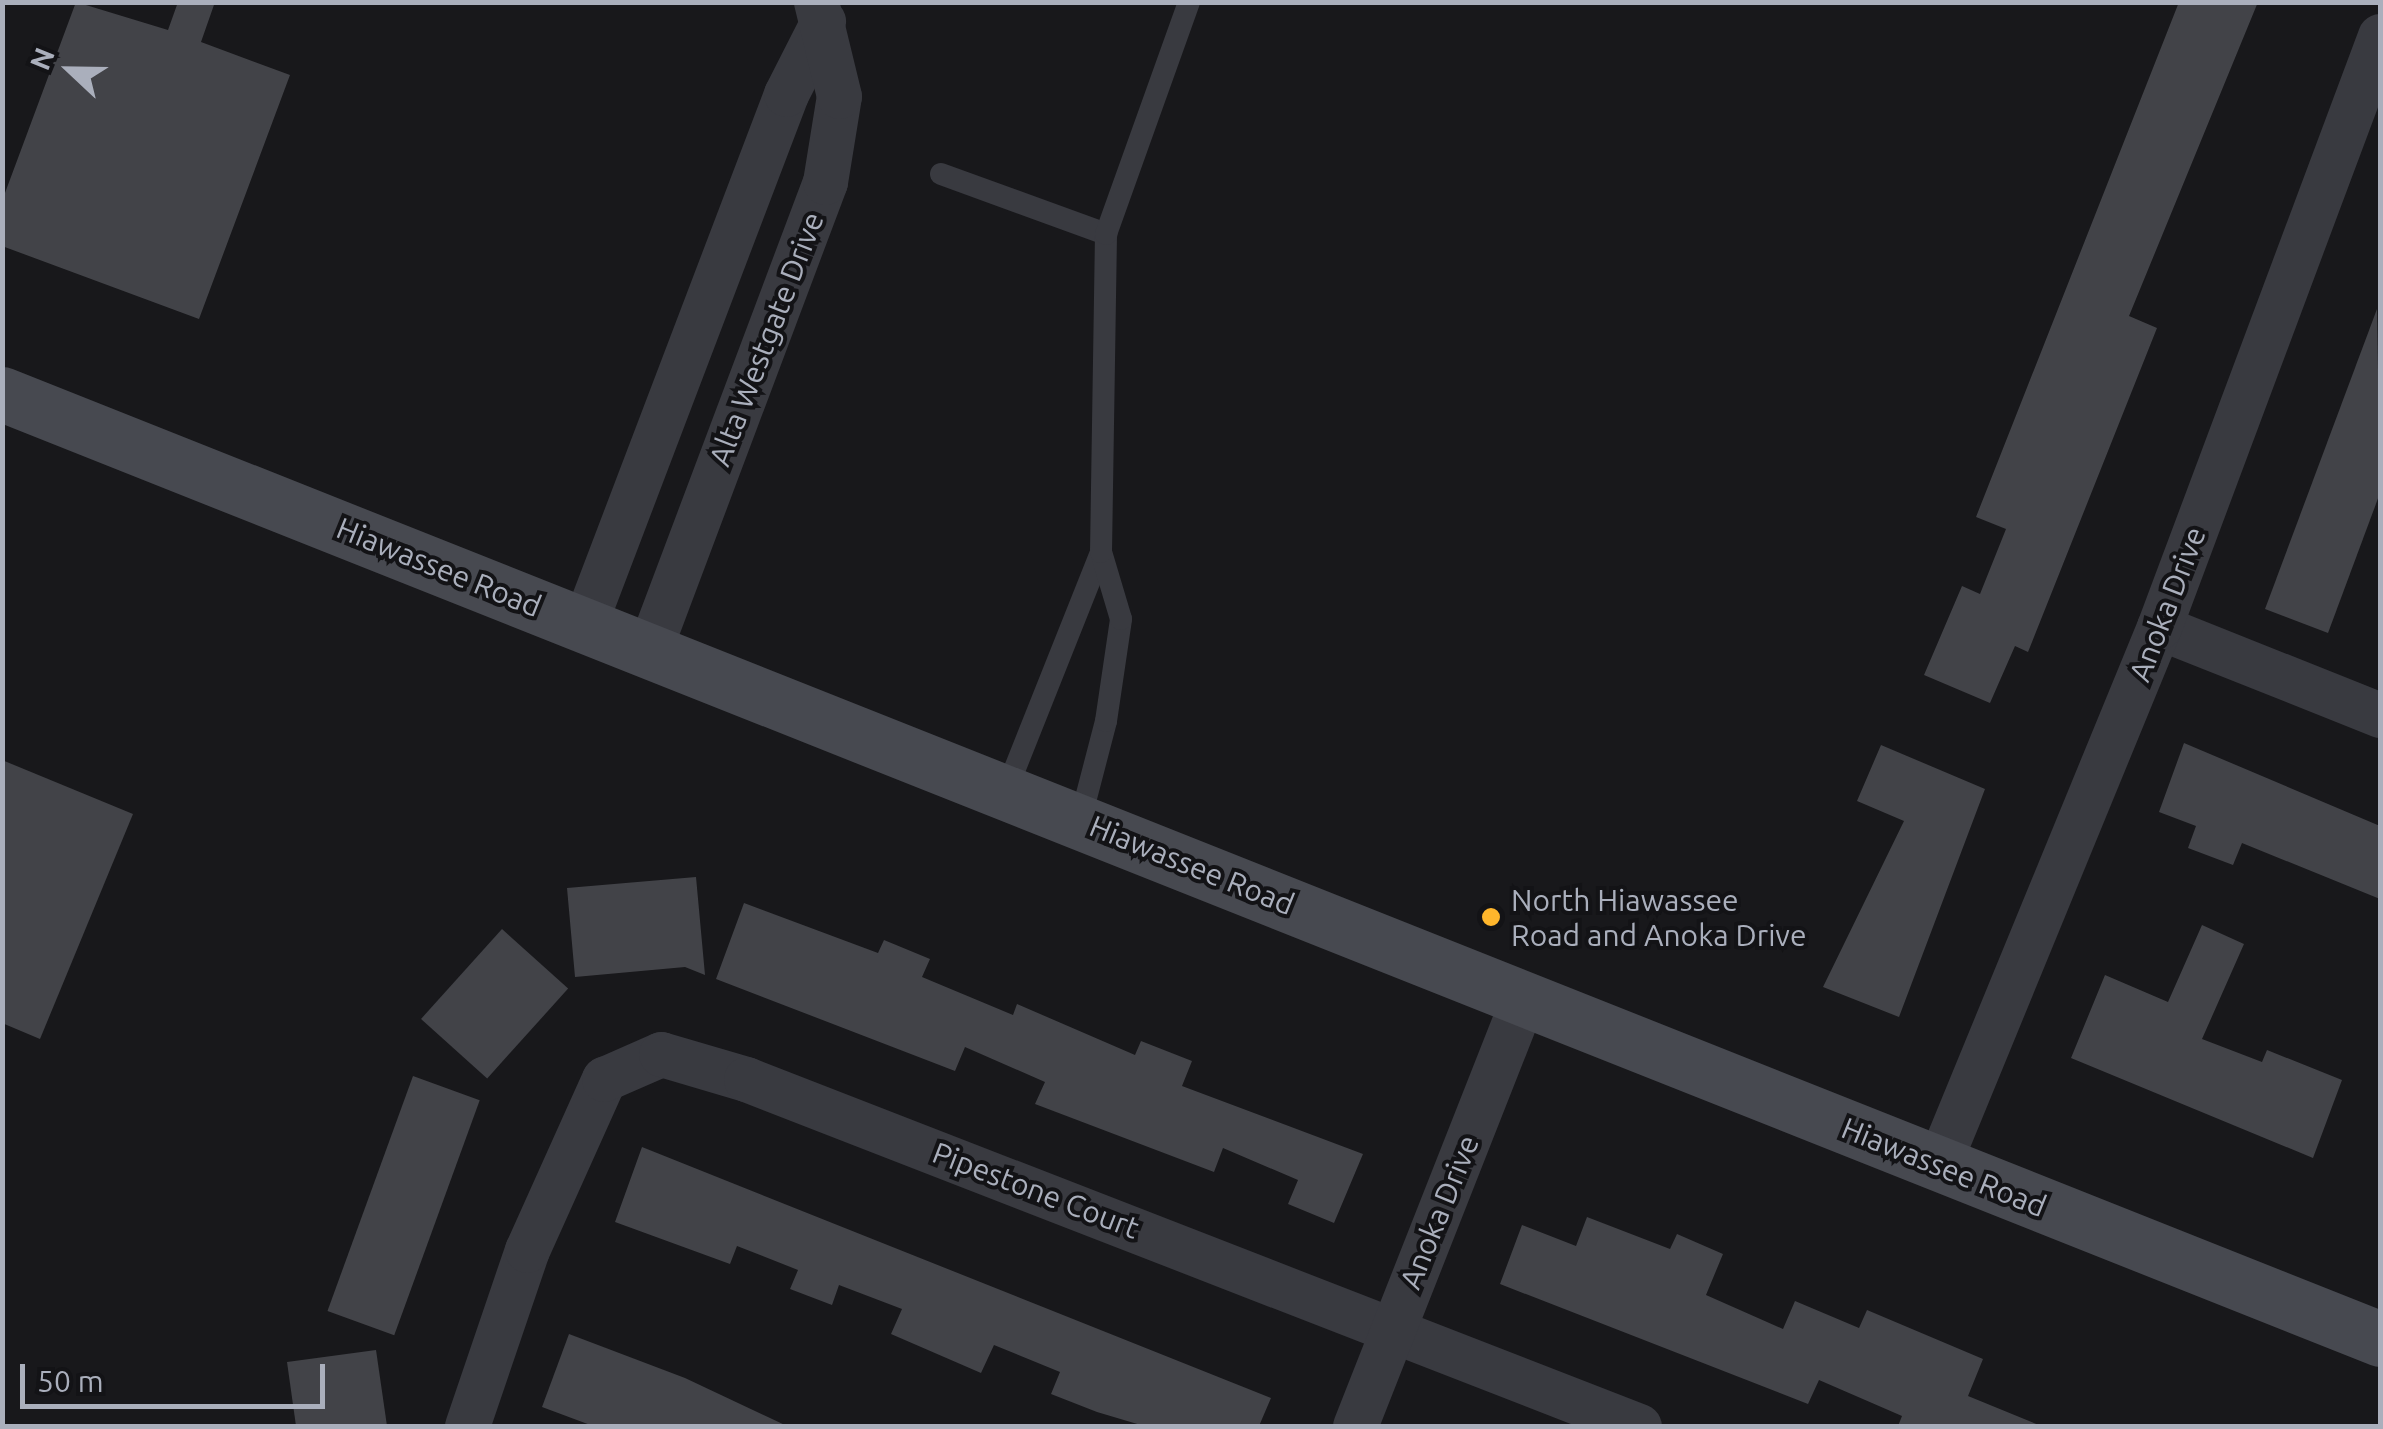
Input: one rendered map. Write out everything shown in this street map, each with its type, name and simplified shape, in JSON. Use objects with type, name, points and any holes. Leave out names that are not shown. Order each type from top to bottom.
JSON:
[{"type":"main road","name":"Hiawassee Road","points":[[2,394],[2380,1339]]},
{"type":"street","name":"Alta Westgate Drive","points":[[584,625],[820,12]]},
{"type":"street","name":"Alta Westgate Drive","points":[[649,650],[825,182],[839,96],[820,12]]},
{"type":"street","name":"Anoka Drive","points":[[1938,1165],[2365,125],[2380,36]]},
{"type":"street","points":[[2160,626],[2380,715]]},
{"type":"street","name":"Anoka Drive","points":[[1354,1426],[1524,997]]},
{"type":"street","name":"Pipestone Court","points":[[467,1426],[527,1250],[604,1079],[662,1054],[1394,1327],[1639,1426]]},
{"type":"lane","points":[[1080,821],[1106,722],[1121,619],[1101,552],[1106,234],[1190,2]]},
{"type":"lane","points":[[941,174],[1106,234]]},
{"type":"lane","points":[[1006,790],[1101,552]]},
{"type":"building","points":[[76,2],[168,30],[178,2],[215,2],[201,42],[290,75],[199,319],[2,246],[2,201]]},
{"type":"building","points":[[2179,2],[2258,2],[2129,316],[2157,328],[2028,652],[2015,646],[1990,703],[1924,675],[1962,586],[1980,594],[2006,529],[1976,517]]},
{"type":"building","points":[[2377,309],[2380,493],[2328,633],[2265,609]]},
{"type":"building","points":[[2184,743],[2380,826],[2380,899],[2242,843],[2233,865],[2188,848],[2196,826],[2159,812]]},
{"type":"building","points":[[1881,745],[1985,789],[1899,1017],[1823,987],[1904,821],[1857,801]]},
{"type":"building","points":[[2,760],[133,814],[40,1039],[2,1023]]},
{"type":"building","points":[[696,877],[705,975],[685,967],[575,977],[567,888]]},
{"type":"building","points":[[744,903],[878,953],[884,940],[930,959],[922,977],[1013,1015],[1017,1004],[1135,1055],[1141,1041],[1192,1061],[1182,1086],[1363,1154],[1334,1223],[1288,1204],[1298,1180],[1223,1148],[1214,1172],[1035,1104],[1045,1082],[965,1047],[955,1071],[716,979]]},
{"type":"building","points":[[2202,925],[2244,944],[2202,1039],[2262,1062],[2267,1050],[2342,1080],[2313,1158],[2071,1058],[2105,975],[2168,1002]]},
{"type":"building","points":[[502,929],[568,989],[487,1078],[421,1019]]},
{"type":"building","points":[[413,1076],[480,1100],[394,1335],[327,1311]]},
{"type":"building","points":[[642,1147],[1271,1398],[1259,1426],[1144,1426],[1051,1394],[1060,1372],[994,1345],[981,1373],[891,1334],[902,1309],[839,1285],[832,1305],[790,1289],[798,1270],[737,1246],[730,1264],[615,1222]]},
{"type":"building","points":[[1587,1217],[1670,1249],[1677,1234],[1723,1254],[1706,1295],[1783,1329],[1795,1301],[1859,1328],[1867,1310],[1983,1359],[1968,1396],[2041,1426],[1898,1426],[1902,1416],[1819,1380],[1808,1404],[1500,1284],[1522,1225],[1576,1246]]},
{"type":"building","points":[[569,1334],[685,1378],[787,1426],[593,1426],[542,1407]]},
{"type":"building","points":[[376,1350],[387,1426],[296,1426],[287,1362]]},
{"type":"place","name":"North Hiawassee Road and Anoka Drive","points":[[1491,917]]}]
